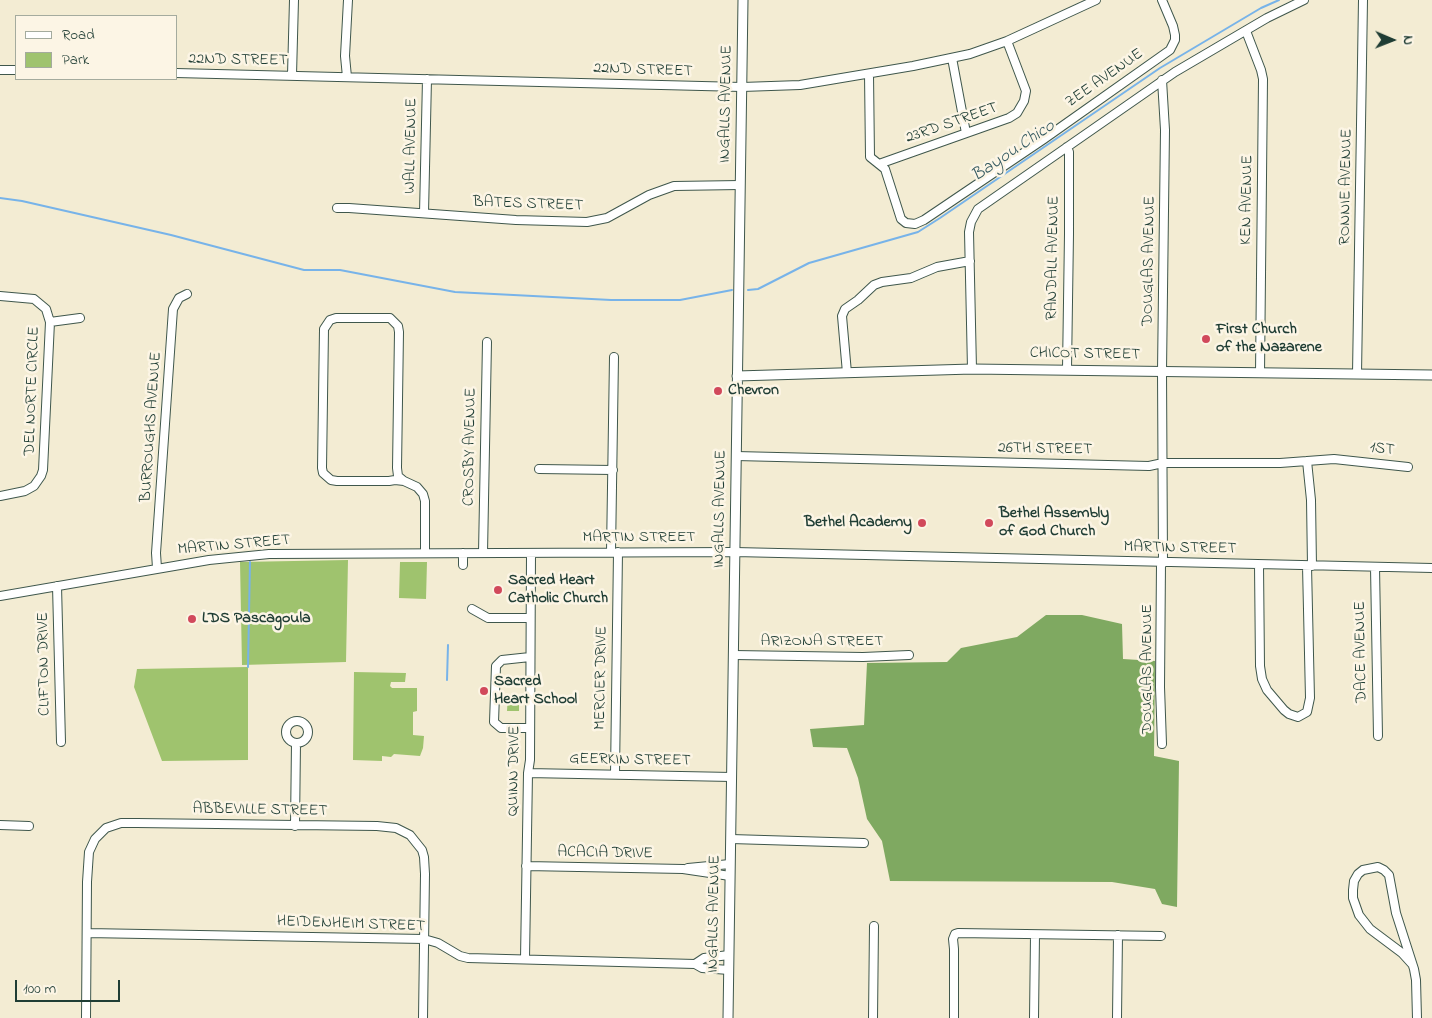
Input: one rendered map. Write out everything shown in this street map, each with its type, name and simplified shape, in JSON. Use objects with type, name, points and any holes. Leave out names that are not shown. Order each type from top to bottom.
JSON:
[{"type":"main road","name":"INGALLS AVENUE","points":[[728,1018],[743,0]]},
{"type":"main road","name":"CHICOT STREET","points":[[738,376],[972,369],[1432,375]]},
{"type":"street","points":[[292,75],[294,0]]},
{"type":"street","points":[[347,77],[345,56],[348,0]]},
{"type":"street","name":"22ND STREET","points":[[178,73],[742,87],[800,85],[952,58],[1007,41],[1096,0]]},
{"type":"street","name":"ZEE AVENUE","points":[[879,164],[888,174],[901,219],[911,224],[924,220],[1170,50],[1175,40],[1175,35],[1162,0]]},
{"type":"street","points":[[972,369],[970,222],[978,209],[1162,80],[1246,30],[1304,0]]},
{"type":"street","name":"RONNIE AVENUE","points":[[1357,374],[1363,0]]},
{"type":"street","name":"KEN AVENUE","points":[[1246,30],[1263,79],[1260,373]]},
{"type":"street","name":"23RD STREET","points":[[879,164],[1009,118],[1020,110],[1026,91],[1007,41]]},
{"type":"street","points":[[952,58],[966,133]]},
{"type":"street","points":[[0,70],[15,70]]},
{"type":"street","points":[[869,74],[869,148],[872,160],[879,164]]},
{"type":"street","name":"WALL AVENUE","points":[[424,213],[428,79]]},
{"type":"street","name":"DOUGLAS AVENUE","points":[[1162,80],[1164,88],[1165,130],[1160,687],[1162,744]]},
{"type":"street","name":"RANDALL AVENUE","points":[[1066,370],[1069,234],[1069,152],[1067,147]]},
{"type":"street","name":"BATES STREET","points":[[337,208],[516,220],[587,222],[608,218],[649,195],[674,186],[740,185]]},
{"type":"street","points":[[847,373],[842,316],[845,309],[874,285],[911,278],[937,267],[970,261]]},
{"type":"street","name":"BURROUGHS AVENUE","points":[[157,568],[156,553],[173,309],[179,298],[187,294]]},
{"type":"street","name":"DEL NORTE CIRCLE","points":[[0,296],[34,299],[46,309],[50,322],[45,455],[41,476],[34,486],[25,491],[0,496]]},
{"type":"street","points":[[50,322],[80,318]]},
{"type":"street","points":[[399,479],[398,326],[390,318],[336,318],[330,320],[324,329],[323,473],[331,480],[337,481],[389,482],[399,479],[417,487],[423,494],[425,501],[425,553]]},
{"type":"street","name":"CROSBY AVENUE","points":[[483,553],[487,342]]},
{"type":"street","name":"MERCIER DRIVE","points":[[614,357],[612,470],[615,774]]},
{"type":"street","name":"26TH STREET","points":[[736,456],[1149,466],[1163,463],[1280,464],[1334,459],[1352,460]]},
{"type":"street","name":"1ST","points":[[1352,460],[1408,467]]},
{"type":"street","points":[[1259,565],[1260,666],[1262,679],[1267,690],[1284,710],[1298,717],[1307,712],[1310,698],[1312,508],[1307,461]]},
{"type":"street","points":[[539,469],[612,470]]},
{"type":"street","name":"QUINN DRIVE","points":[[525,959],[528,773],[530,760],[531,552]]},
{"type":"street","name":"MARTIN STREET","points":[[0,596],[208,560],[269,554],[735,552],[1432,568]]},
{"type":"street","points":[[463,553],[463,565]]},
{"type":"street","name":"DACE AVENUE","points":[[1375,567],[1378,736]]},
{"type":"street","name":"CLIFTON DRIVE","points":[[57,586],[61,742]]},
{"type":"street","points":[[472,609],[488,618],[530,618]]},
{"type":"street","name":"ARIZONA STREET","points":[[734,655],[863,657],[909,655]]},
{"type":"street","points":[[530,657],[502,660],[496,666],[494,722],[501,728],[530,728]]},
{"type":"street","points":[[295,826],[296,743]]},
{"type":"street","name":"GEERKIN STREET","points":[[528,773],[732,777]]},
{"type":"street","name":"ABBEVILLE STREET","points":[[87,933],[87,867],[91,845],[101,832],[113,825],[129,823],[377,826],[396,828],[410,835],[424,857],[426,874],[424,939]]},
{"type":"street","points":[[0,825],[29,826]]},
{"type":"street","points":[[731,839],[864,843]]},
{"type":"street","name":"ACACIA DRIVE","points":[[526,866],[683,869],[730,864]]},
{"type":"street","points":[[1412,964],[1402,953],[1370,929],[1359,915],[1353,898],[1353,890],[1354,881],[1363,870],[1378,867],[1389,875],[1396,913],[1412,964],[1417,988],[1416,1018]]},
{"type":"street","name":"ACACIA DRIVE","points":[[683,869],[730,876]]},
{"type":"street","points":[[873,1018],[874,926]]},
{"type":"street","points":[[86,1018],[87,933]]},
{"type":"street","name":"HEIDENHEIM STREET","points":[[87,933],[424,939],[438,943],[460,956],[468,958],[695,964],[702,968],[729,970]]},
{"type":"street","points":[[954,1018],[953,939],[955,934],[1162,936]]},
{"type":"street","points":[[1034,1018],[1035,935]]},
{"type":"street","points":[[1117,1018],[1118,935]]},
{"type":"street","points":[[422,1018],[424,939]]},
{"type":"street","points":[[695,964],[704,958],[729,956]]},
{"type":"green space","points":[[348,560],[346,662],[242,665],[240,562]]},
{"type":"green space","points":[[400,562],[427,562],[426,599],[399,598]]},
{"type":"green space","points":[[1046,615],[1082,615],[1122,624],[1123,659],[1155,661],[1154,756],[1179,761],[1177,907],[1162,904],[1155,889],[1112,882],[890,881],[882,841],[867,819],[858,778],[847,748],[813,747],[810,729],[864,725],[867,663],[947,662],[961,648],[1017,637]]},
{"type":"green space","points":[[248,667],[248,760],[162,761],[134,687],[137,669]]},
{"type":"green space","points":[[354,672],[406,673],[405,682],[391,682],[390,686],[392,688],[417,688],[417,711],[413,712],[413,735],[424,736],[420,756],[394,754],[391,757],[382,756],[382,761],[353,760]]},
{"type":"green space","points":[[508,694],[519,694],[519,711],[507,711]]},
{"type":"waterway","name":"Bayou Chico","points":[[748,290],[758,289],[809,263],[918,232],[1160,68],[1261,8],[1279,0]]},
{"type":"waterway","points":[[0,198],[22,201],[171,235],[304,270],[340,270],[455,292],[611,300],[680,300],[732,290]]},
{"type":"waterway","points":[[248,667],[250,562]]},
{"type":"waterway","points":[[447,680],[448,645]]},
{"type":"place","name":"First Church of the Nazarene","points":[[1206,339]]},
{"type":"place","name":"Chevron","points":[[718,391]]},
{"type":"place","name":"Bethel Academy","points":[[922,523]]},
{"type":"place","name":"Bethel Assembly of God Church","points":[[989,523]]},
{"type":"place","name":"Sacred Heart Catholic Church","points":[[498,590]]},
{"type":"place","name":"LDS Pascagoula","points":[[192,619]]},
{"type":"place","name":"Sacred Heart School","points":[[484,691]]}]
